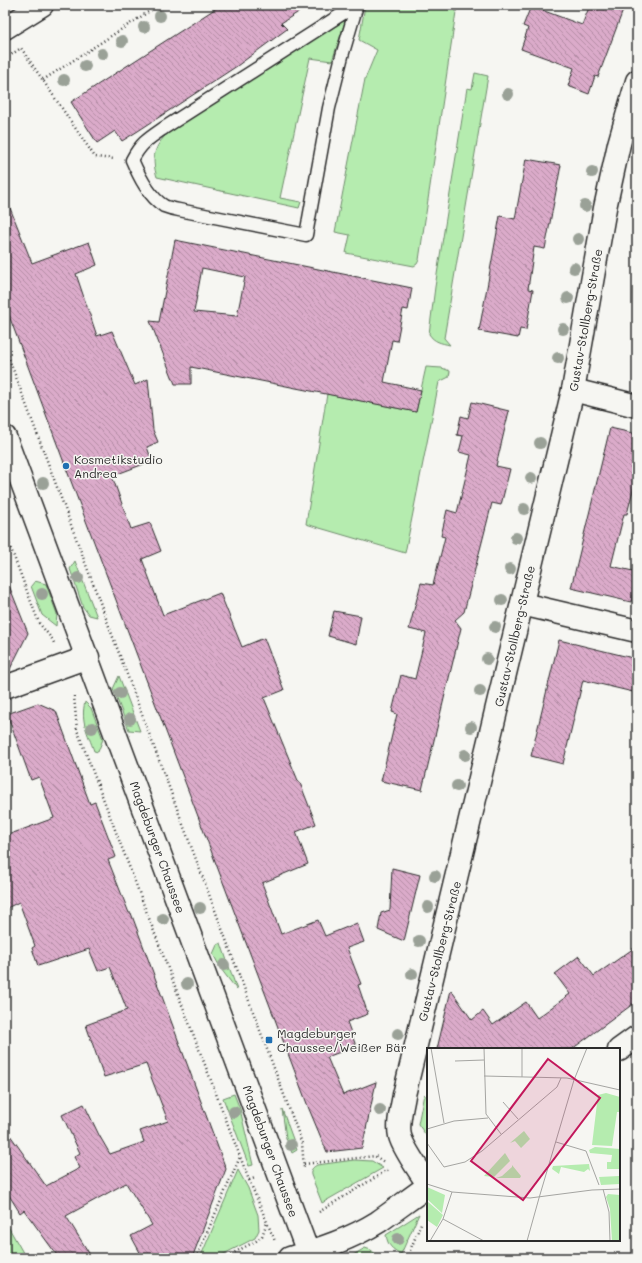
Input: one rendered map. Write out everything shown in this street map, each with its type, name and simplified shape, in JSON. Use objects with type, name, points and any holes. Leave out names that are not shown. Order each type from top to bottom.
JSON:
[{"type":"street","points":[[5,28],[42,5]]},
{"type":"street","name":"Gustav-Stollberg-Straße","points":[[427,1183],[400,1136],[399,1123],[406,1088],[573,390],[607,201],[619,144],[637,81]]},
{"type":"street","points":[[573,390],[637,406]]},
{"type":"street","name":"Magdeburger Chaussee","points":[[5,437],[278,1170],[296,1253]]},
{"type":"street","points":[[522,604],[637,631]]},
{"type":"street","points":[[5,687],[88,657]]},
{"type":"street","points":[[620,1049],[637,1037]]},
{"type":"street","points":[[296,1253],[337,1242],[365,1229],[427,1186]]},
{"type":"lane","points":[[357,5],[329,108],[306,235],[179,210],[165,206],[156,200],[138,173],[132,160],[143,144],[164,128],[357,5]]},
{"type":"path","points":[[43,80],[160,5]]},
{"type":"path","points":[[5,59],[21,48],[95,157],[132,160]]},
{"type":"path","points":[[5,348],[302,1143],[305,1175]]},
{"type":"path","points":[[5,533],[39,623],[52,639],[64,666],[74,696],[77,730],[249,1180],[268,1222],[296,1253]]},
{"type":"path","points":[[249,1180],[278,1170],[304,1164],[376,1156],[391,1167],[319,1212],[317,1206]]},
{"type":"path","points":[[196,1258],[240,1157]]},
{"type":"path","points":[[407,1258],[424,1216]]},
{"type":"path","points":[[224,1258],[256,1241],[262,1236],[268,1222]]},
{"type":"green space","points":[[457,5],[419,260],[414,266],[346,253],[350,235],[335,232],[365,79],[377,50],[359,40],[365,6]]},
{"type":"green space","points":[[347,16],[332,61],[310,58],[280,198],[301,202],[299,208],[157,177],[154,164],[155,153],[163,138],[168,133]]},
{"type":"green space","points":[[475,73],[488,76],[444,338],[450,345],[435,340],[429,334],[435,287],[467,88],[472,89]]},
{"type":"green space","points":[[426,367],[442,368],[450,371],[449,377],[439,382],[405,553],[306,524],[327,394],[416,412]]},
{"type":"green space","points":[[75,561],[97,617],[89,615],[83,607],[70,569]]},
{"type":"green space","points":[[35,581],[46,584],[57,614],[56,626],[42,615],[31,586]]},
{"type":"green space","points":[[119,676],[140,731],[129,730],[113,689]]},
{"type":"green space","points":[[85,702],[91,708],[103,739],[98,752],[94,751],[85,727],[83,715]]},
{"type":"green space","points":[[221,943],[237,990],[221,969],[213,954],[217,945]]},
{"type":"green space","points":[[234,1094],[240,1109],[253,1165],[249,1166],[223,1098]]},
{"type":"green space","points":[[424,1094],[427,1098],[427,1137],[418,1124]]},
{"type":"green space","points":[[282,1109],[297,1150],[292,1153],[286,1138]]},
{"type":"green space","points":[[354,1160],[372,1161],[383,1168],[322,1203],[311,1175],[312,1169],[317,1165]]},
{"type":"green space","points":[[238,1170],[248,1188],[258,1215],[259,1230],[255,1238],[216,1258],[200,1258]]},
{"type":"green space","points":[[419,1214],[401,1254],[391,1247],[386,1235]]},
{"type":"green space","points":[[5,1221],[26,1258],[5,1258]]},
{"type":"green space","points":[[365,1248],[371,1250],[380,1258],[348,1258]]},
{"type":"building","points":[[221,5],[310,5],[281,23],[287,29],[237,66],[138,131],[122,141],[115,131],[97,143],[71,102]]},
{"type":"building","points":[[590,5],[625,5],[598,77],[595,76],[589,94],[568,86],[574,68],[521,49],[528,28],[523,26],[531,6],[582,25]]},
{"type":"building","points":[[526,159],[561,165],[545,249],[534,247],[528,289],[533,290],[526,330],[520,329],[518,338],[479,331],[500,216],[515,219]]},
{"type":"building","points":[[5,198],[32,263],[89,242],[97,265],[76,274],[97,336],[112,331],[135,385],[148,379],[153,430],[158,442],[147,447],[152,461],[112,476],[131,529],[150,523],[161,551],[142,559],[163,615],[220,593],[242,647],[264,638],[284,690],[264,698],[316,824],[296,832],[308,864],[262,883],[281,934],[318,920],[325,936],[357,923],[364,942],[347,948],[361,984],[358,985],[368,1014],[347,1022],[356,1046],[327,1057],[343,1095],[376,1082],[362,1148],[327,1152],[309,1109],[69,476],[5,305]]},
{"type":"building","points":[[175,240],[412,288],[408,310],[403,309],[397,341],[392,340],[384,382],[421,390],[416,412],[191,367],[191,384],[175,384],[150,321],[159,322]],"holes":[[[202,268],[245,277],[237,316],[194,312]]]},
{"type":"building","points":[[472,402],[509,411],[496,466],[510,469],[501,505],[492,503],[464,612],[455,620],[461,628],[422,790],[381,781],[397,714],[392,712],[401,675],[415,679],[426,633],[409,629],[421,583],[433,585],[445,537],[441,536],[447,510],[457,513],[471,455],[459,452],[463,436],[457,435],[461,416],[468,418]]},
{"type":"building","points":[[610,428],[637,434],[637,474],[627,514],[624,514],[611,566],[637,572],[631,602],[571,588]]},
{"type":"building","points":[[6,578],[28,633],[8,673],[5,674],[5,579]]},
{"type":"building","points":[[334,611],[361,616],[356,644],[328,636]]},
{"type":"building","points":[[559,640],[637,659],[637,693],[583,680],[563,764],[531,756]]},
{"type":"building","points":[[38,703],[56,711],[90,804],[95,802],[116,857],[108,860],[129,913],[131,913],[226,1169],[192,1258],[143,1258],[131,1236],[152,1225],[126,1183],[66,1216],[92,1258],[59,1258],[24,1210],[20,1213],[5,1189],[5,1128],[46,1186],[80,1168],[74,1157],[80,1153],[62,1115],[84,1104],[110,1154],[144,1142],[140,1131],[168,1121],[146,1064],[104,1077],[86,1025],[127,1010],[110,967],[98,971],[89,949],[38,966],[32,948],[35,946],[19,902],[5,909],[5,836],[54,818],[39,777],[31,780],[7,714]]},
{"type":"building","points":[[392,868],[420,875],[404,941],[378,930],[381,913],[390,910]]},
{"type":"building","points":[[637,946],[637,1001],[573,1048],[437,1048],[451,990],[472,1020],[483,1011],[493,1025],[526,1002],[537,1018],[570,994],[555,974],[579,956],[594,976]]},
{"type":"place","name":"Kosmetikstudio Andrea","points":[[66,466]]},
{"type":"place","name":"Magdeburger Chaussee/Weißer Bär","points":[[269,1040]]}]
